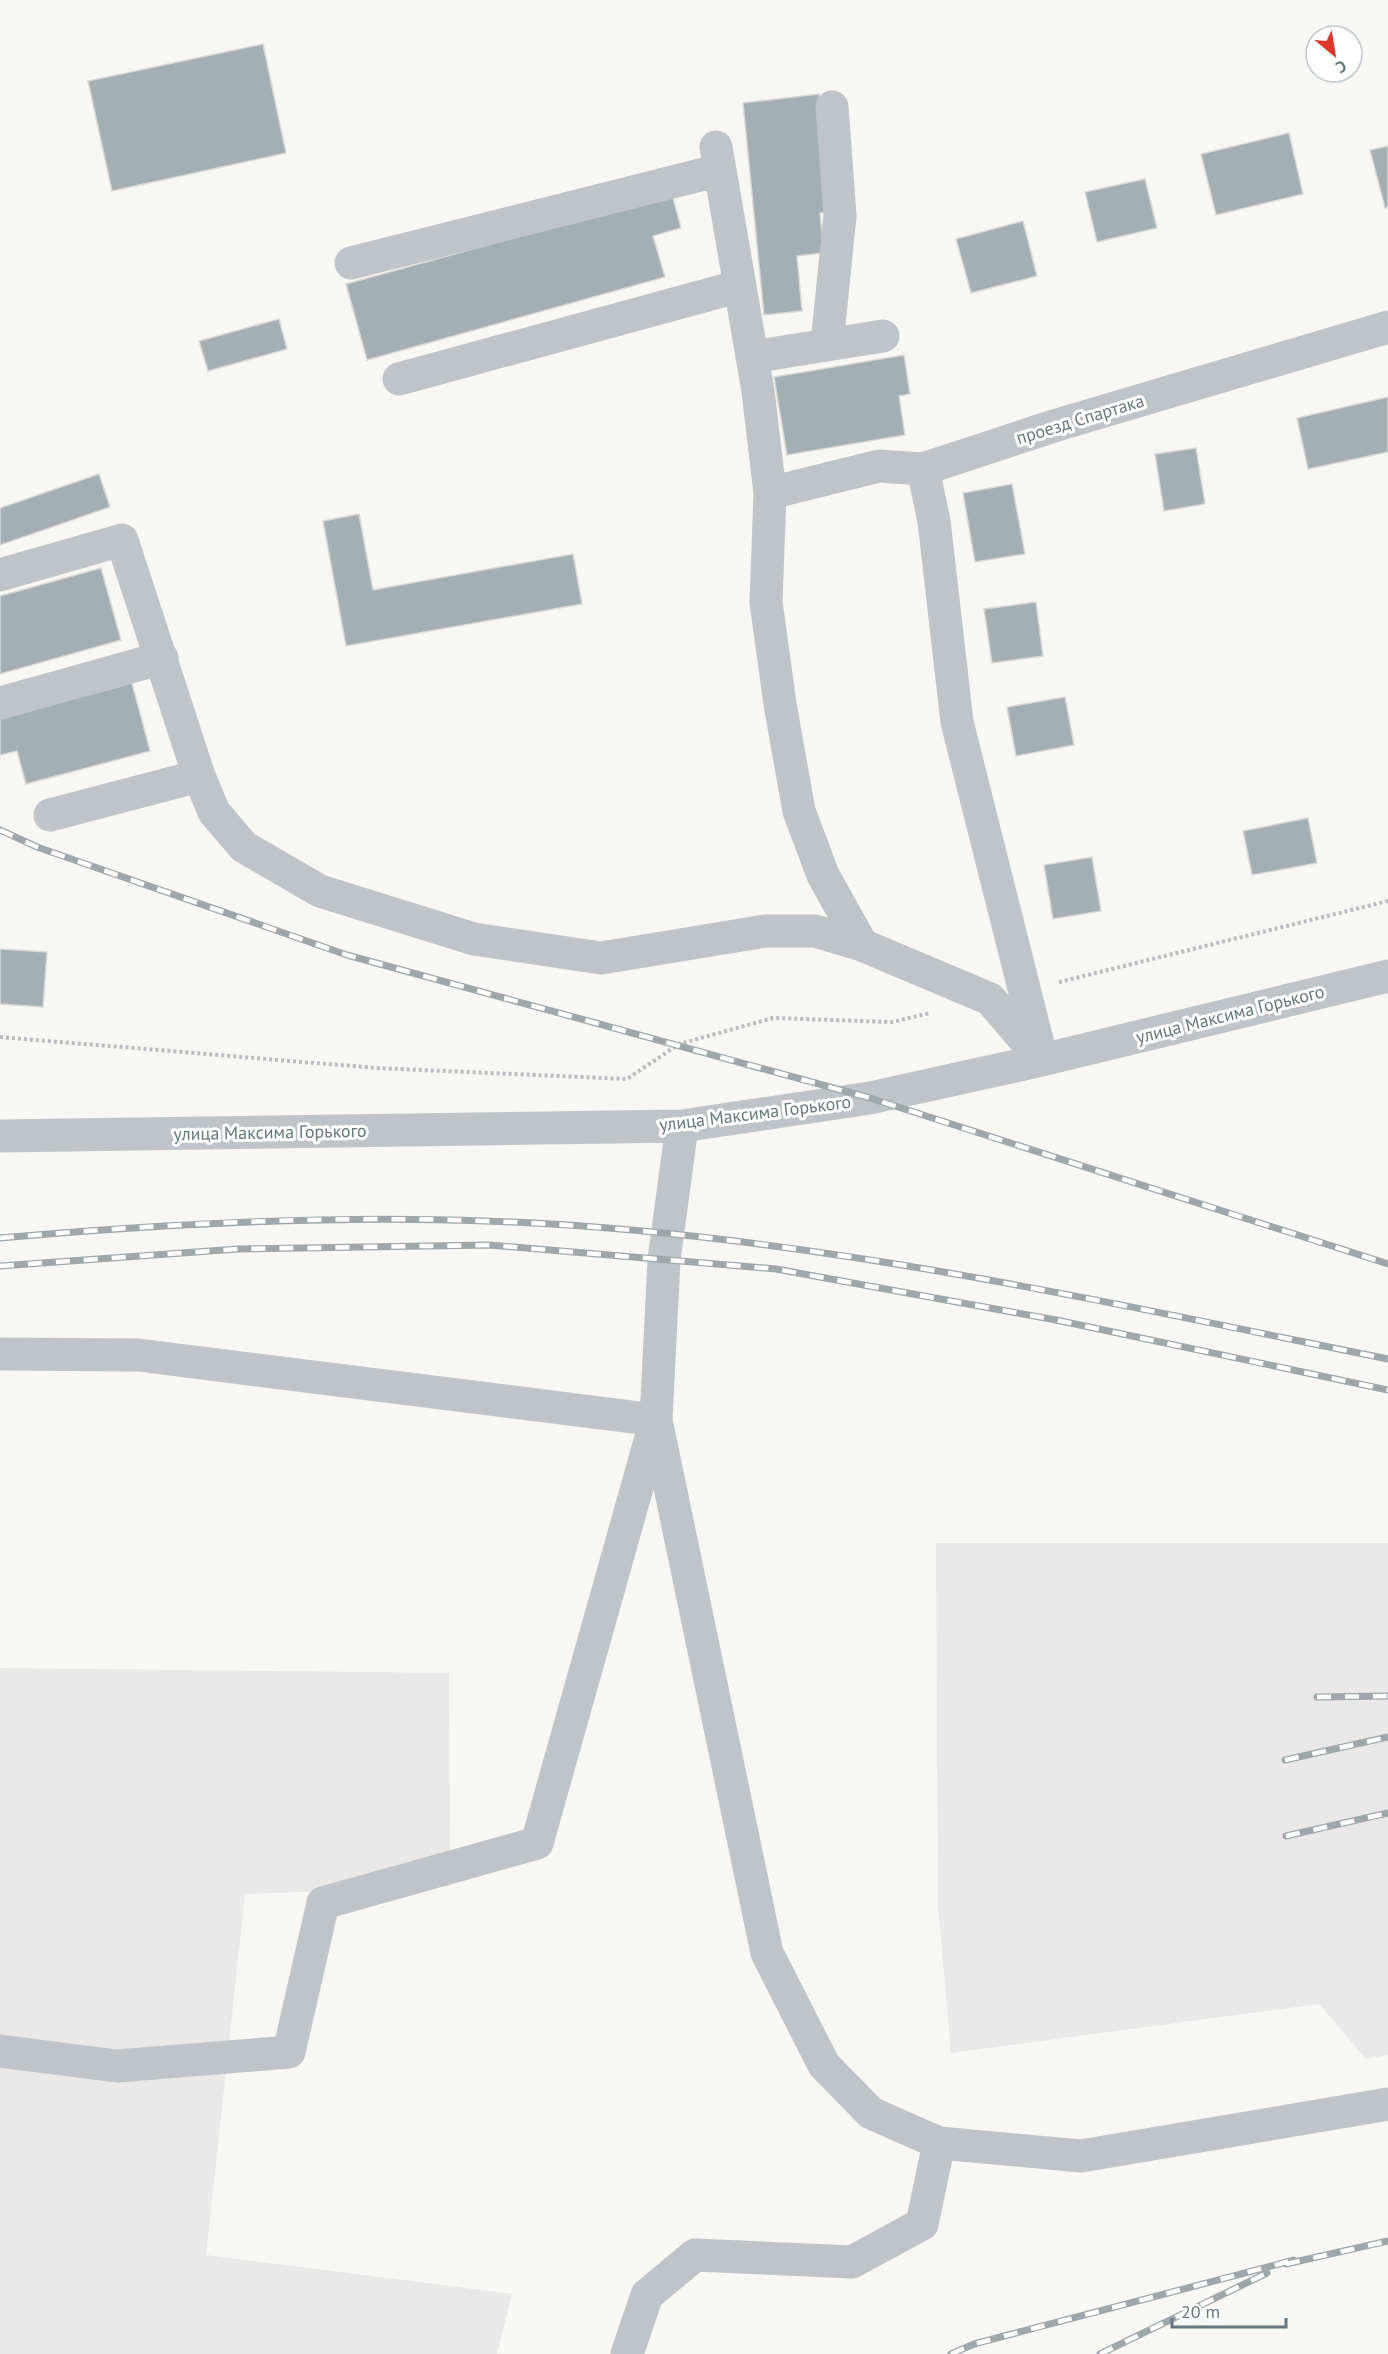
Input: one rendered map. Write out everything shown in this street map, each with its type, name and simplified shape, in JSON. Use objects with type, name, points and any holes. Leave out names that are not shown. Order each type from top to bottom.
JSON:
[{"type":"street","points":[[827,344],[840,216],[832,107]]},
{"type":"street","points":[[351,263],[718,158],[752,357],[770,493],[766,602],[780,704],[799,811],[823,875],[862,945]]},
{"type":"street","points":[[399,380],[740,286]]},
{"type":"street","name":"проезд Спартака","points":[[770,493],[879,466],[923,469],[1057,424],[1388,327]]},
{"type":"street","points":[[752,357],[884,336]]},
{"type":"street","points":[[923,469],[934,521],[957,722],[1042,1060]]},
{"type":"street","points":[[0,575],[122,540],[214,812],[244,847],[320,891],[474,939],[601,958],[765,931],[815,931],[862,945],[990,999],[1042,1060]]},
{"type":"street","points":[[0,703],[162,658]]},
{"type":"street","points":[[50,816],[200,776]]},
{"type":"street","name":"улица Максима Горького","points":[[0,1136],[682,1126],[870,1098],[1042,1060],[1388,976]]},
{"type":"street","points":[[0,2051],[117,2066],[289,2052],[323,1903],[537,1843],[656,1420],[664,1260],[682,1126]]},
{"type":"street","points":[[0,1354],[138,1355],[656,1420]]},
{"type":"street","points":[[656,1420],[767,1953],[824,2065],[871,2113],[939,2143],[1081,2156],[1388,2104]]},
{"type":"street","points":[[627,2354],[647,2295],[695,2255],[852,2262],[922,2224],[939,2143]]},
{"type":"path","points":[[1026,990],[1388,902]]},
{"type":"path","points":[[0,1037],[376,1068],[627,1079],[679,1044],[773,1018],[892,1022],[936,1012]]},
{"type":"shaded area","points":[[936,1543],[1388,1543],[1388,2055],[1366,2059],[1319,2004],[951,2053],[938,1905]]},
{"type":"shaded area","points":[[0,1668],[449,1673],[450,1886],[245,1894],[206,2255],[512,2294],[497,2354],[0,2354]]},
{"type":"building","points":[[263,44],[286,153],[112,191],[88,81]]},
{"type":"building","points":[[819,94],[831,211],[820,213],[824,253],[797,256],[802,311],[764,315],[743,103]]},
{"type":"building","points":[[1289,133],[1303,194],[1216,215],[1201,154]]},
{"type":"building","points":[[1388,146],[1388,207],[1385,208],[1370,150]]},
{"type":"building","points":[[1145,179],[1157,228],[1097,242],[1085,192]]},
{"type":"building","points":[[672,194],[681,228],[653,236],[665,277],[367,360],[346,284]]},
{"type":"building","points":[[1023,221],[1037,276],[971,293],[956,239]]},
{"type":"building","points":[[279,319],[287,349],[208,371],[199,341]]},
{"type":"building","points":[[904,355],[910,394],[899,396],[905,435],[787,455],[774,377]]},
{"type":"building","points":[[1388,397],[1388,452],[1308,469],[1297,418]]},
{"type":"building","points":[[1196,448],[1205,504],[1164,511],[1155,454]]},
{"type":"building","points":[[99,474],[110,507],[0,545],[0,508]]},
{"type":"building","points":[[1012,484],[1025,554],[975,562],[963,493]]},
{"type":"building","points":[[359,514],[373,590],[573,554],[582,604],[346,646],[323,521]]},
{"type":"building","points":[[101,568],[121,640],[0,674],[0,596]]},
{"type":"building","points":[[1036,602],[1043,656],[992,663],[984,609]]},
{"type":"building","points":[[132,683],[150,751],[26,784],[17,751],[0,755],[0,718]]},
{"type":"building","points":[[1065,697],[1074,745],[1016,756],[1007,707]]},
{"type":"building","points":[[1308,818],[1317,863],[1252,875],[1243,831]]},
{"type":"building","points":[[1092,857],[1101,911],[1053,919],[1044,865]]},
{"type":"building","points":[[0,949],[47,952],[43,1007],[0,1004]]},
{"type":"railway","points":[[0,830],[37,847],[347,955],[870,1098],[1388,1264]]},
{"type":"railway","points":[[0,1238],[182,1225],[303,1220],[425,1219],[599,1227],[713,1238],[939,1271],[1388,1359]]},
{"type":"railway","points":[[0,1266],[238,1249],[490,1245],[776,1269],[1056,1320],[1388,1390]]},
{"type":"railway","points":[[1317,1697],[1388,1696]]},
{"type":"railway","points":[[1285,1760],[1388,1737]]},
{"type":"railway","points":[[1286,1836],[1388,1813]]},
{"type":"railway","points":[[1286,2264],[1388,2241]]},
{"type":"railway","points":[[951,2354],[974,2344],[1294,2260]]},
{"type":"railway","points":[[1100,2354],[1267,2273]]}]
